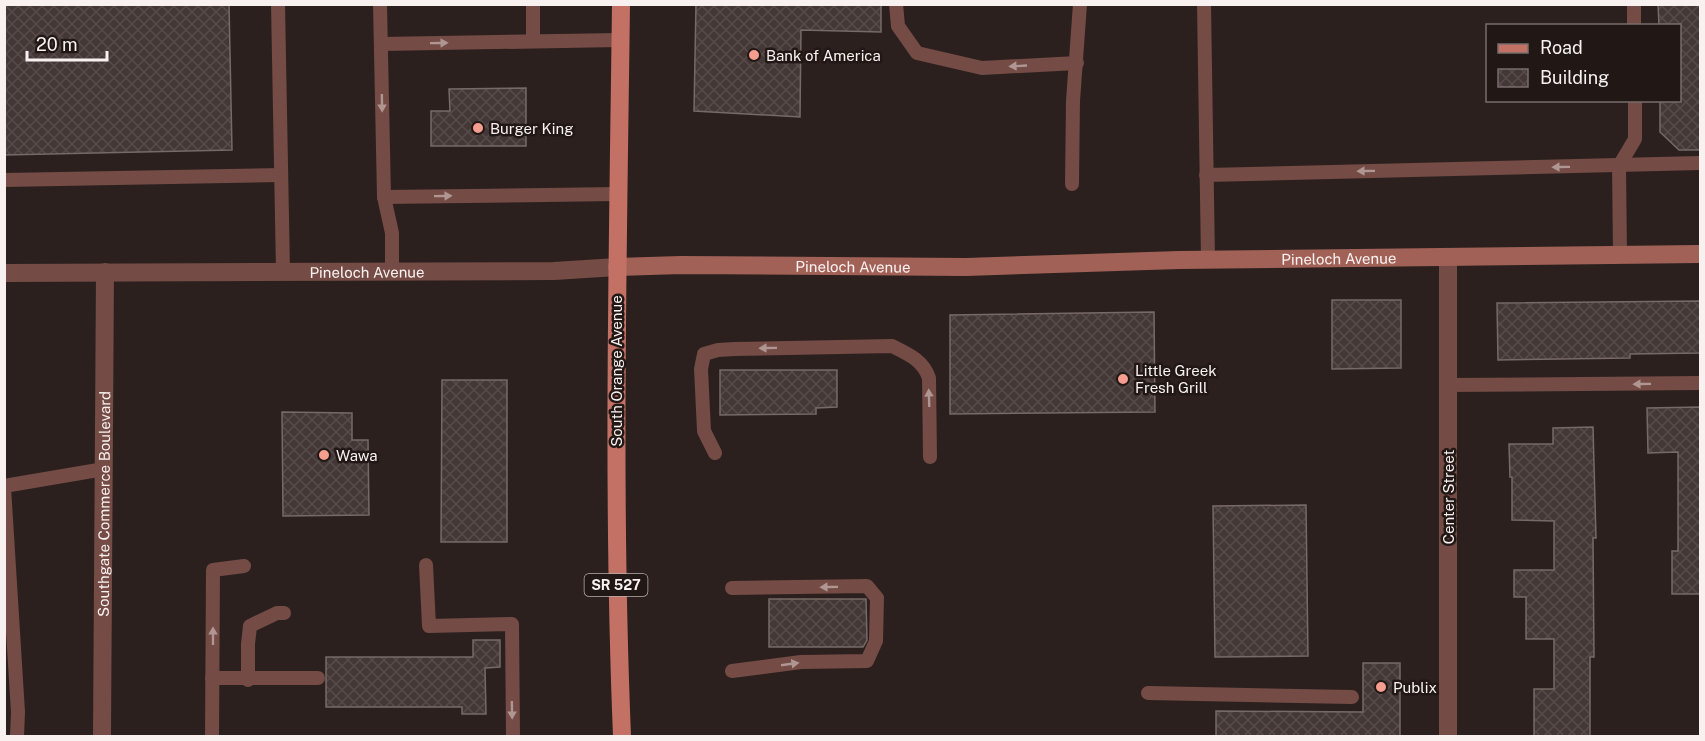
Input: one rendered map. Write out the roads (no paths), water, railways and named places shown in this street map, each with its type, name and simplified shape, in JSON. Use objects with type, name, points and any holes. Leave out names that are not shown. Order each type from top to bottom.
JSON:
[{"type":"main road","name":"South Orange Avenue","points":[[621,4],[616,564],[622,736]]},
{"type":"street","name":"Pineloch Avenue","points":[[4,273],[554,271],[693,265],[966,267],[1208,260],[1701,254]]},
{"type":"street","name":"Center Street","points":[[1448,257],[1448,736]]},
{"type":"street","name":"Southgate Commerce Boulevard","points":[[102,736],[105,272]]},
{"type":"lane","points":[[278,4],[282,272]]},
{"type":"lane","points":[[380,4],[384,197],[392,233],[392,272]]},
{"type":"lane","points":[[533,4],[533,41]]},
{"type":"lane","points":[[896,4],[898,26],[917,53],[982,68],[1077,63]]},
{"type":"lane","points":[[1072,184],[1073,101],[1080,4]]},
{"type":"lane","points":[[1204,4],[1208,260]]},
{"type":"lane","points":[[1634,4],[1634,24]]},
{"type":"lane","points":[[381,44],[620,40]]},
{"type":"lane","points":[[1620,255],[1619,166],[1635,139],[1635,102]]},
{"type":"lane","points":[[1206,175],[1701,163]]},
{"type":"lane","points":[[4,180],[281,175]]},
{"type":"lane","points":[[384,197],[618,194]]},
{"type":"lane","points":[[715,453],[705,431],[701,369],[705,354],[718,350],[735,349],[892,346],[909,354],[925,366],[929,378],[930,457]]},
{"type":"lane","points":[[1448,385],[1701,382]]},
{"type":"lane","points":[[16,736],[18,712],[4,487],[104,470]]},
{"type":"lane","points":[[426,565],[429,626],[512,624],[513,736]]},
{"type":"lane","points":[[212,736],[213,570],[244,566]]},
{"type":"lane","points":[[732,588],[867,586],[877,598],[876,641],[867,661],[801,662],[732,671]]},
{"type":"lane","points":[[248,680],[250,626],[277,613],[284,613]]},
{"type":"lane","points":[[212,678],[248,680],[318,678]]},
{"type":"lane","points":[[1148,693],[1352,697]]},
{"type":"place","name":"Bank of America","points":[[754,55]]},
{"type":"place","name":"Burger King","points":[[478,128]]},
{"type":"place","name":"Little Greek Fresh Grill","points":[[1123,379]]},
{"type":"place","name":"Wawa","points":[[324,455]]},
{"type":"place","name":"Publix","points":[[1381,687]]}]
